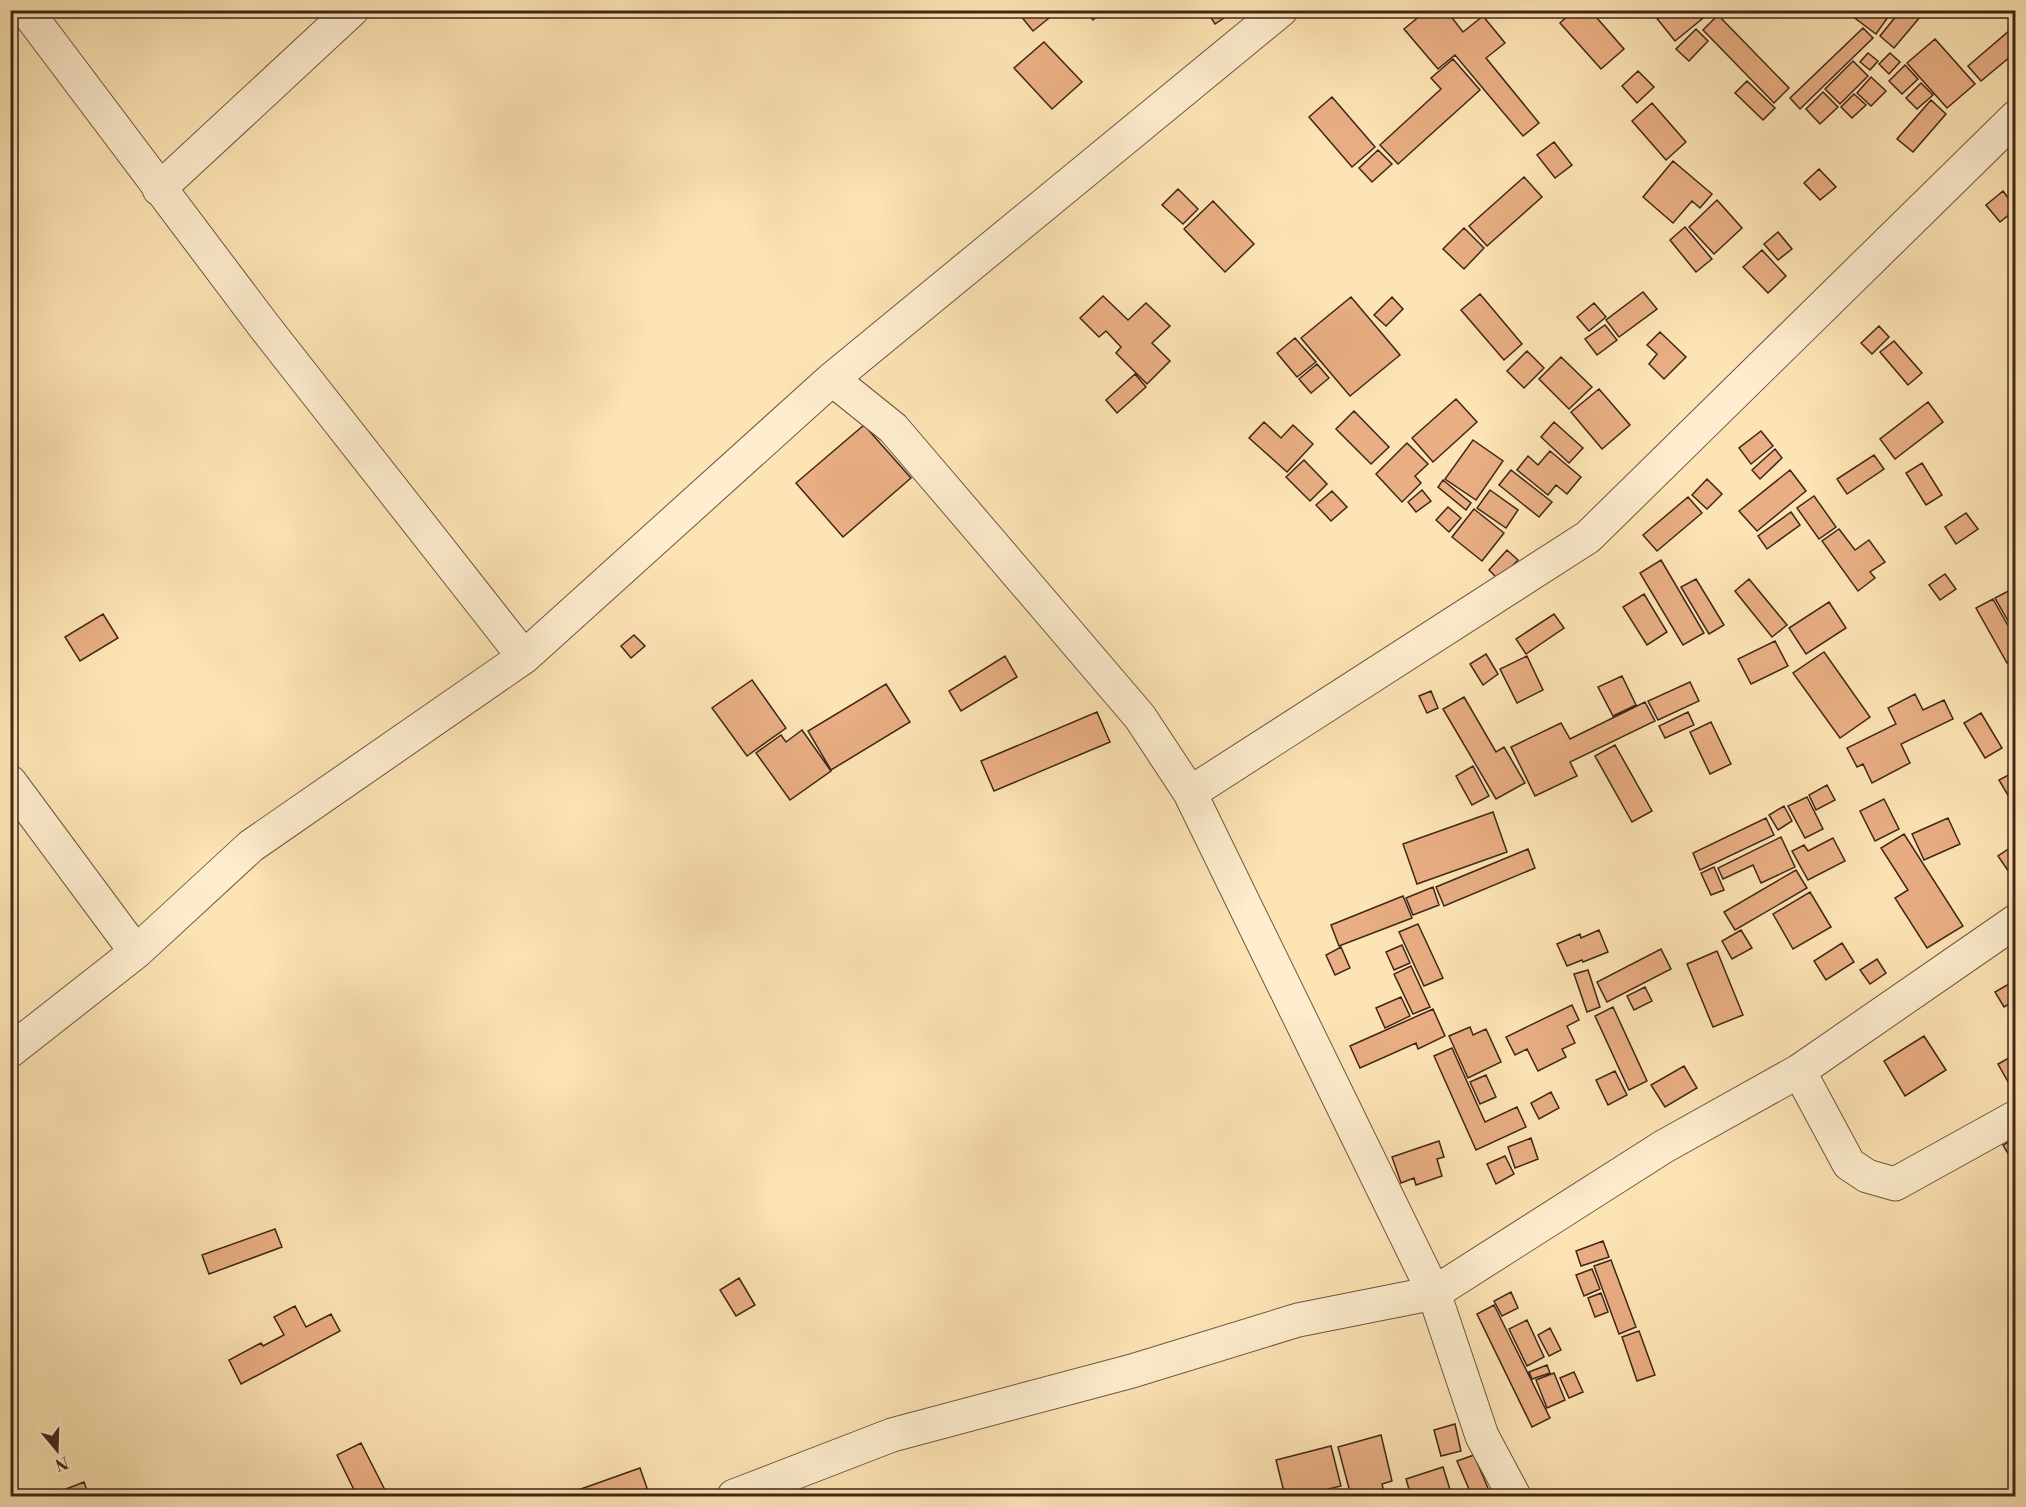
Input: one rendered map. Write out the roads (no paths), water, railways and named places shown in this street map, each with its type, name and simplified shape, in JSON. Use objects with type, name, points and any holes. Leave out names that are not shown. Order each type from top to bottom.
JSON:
[{"type":"street","points":[[26,10],[271,335],[524,657]]},
{"type":"street","points":[[159,189],[352,10]]},
{"type":"street","points":[[10,1051],[136,952],[252,846],[524,657],[832,379],[1281,10]]},
{"type":"street","points":[[1190,793],[1588,537],[2016,117]]},
{"type":"street","points":[[832,379],[893,428],[1140,717],[1190,793],[1434,1293],[1482,1436],[1514,1497]]},
{"type":"street","points":[[10,782],[136,952]]},
{"type":"street","points":[[734,1497],[892,1435],[1132,1371],[1298,1320],[1434,1293],[1663,1147],[1799,1071],[2016,921]]},
{"type":"street","points":[[1799,1071],[1849,1164],[1867,1176],[1894,1184],[2016,1117]]}]
